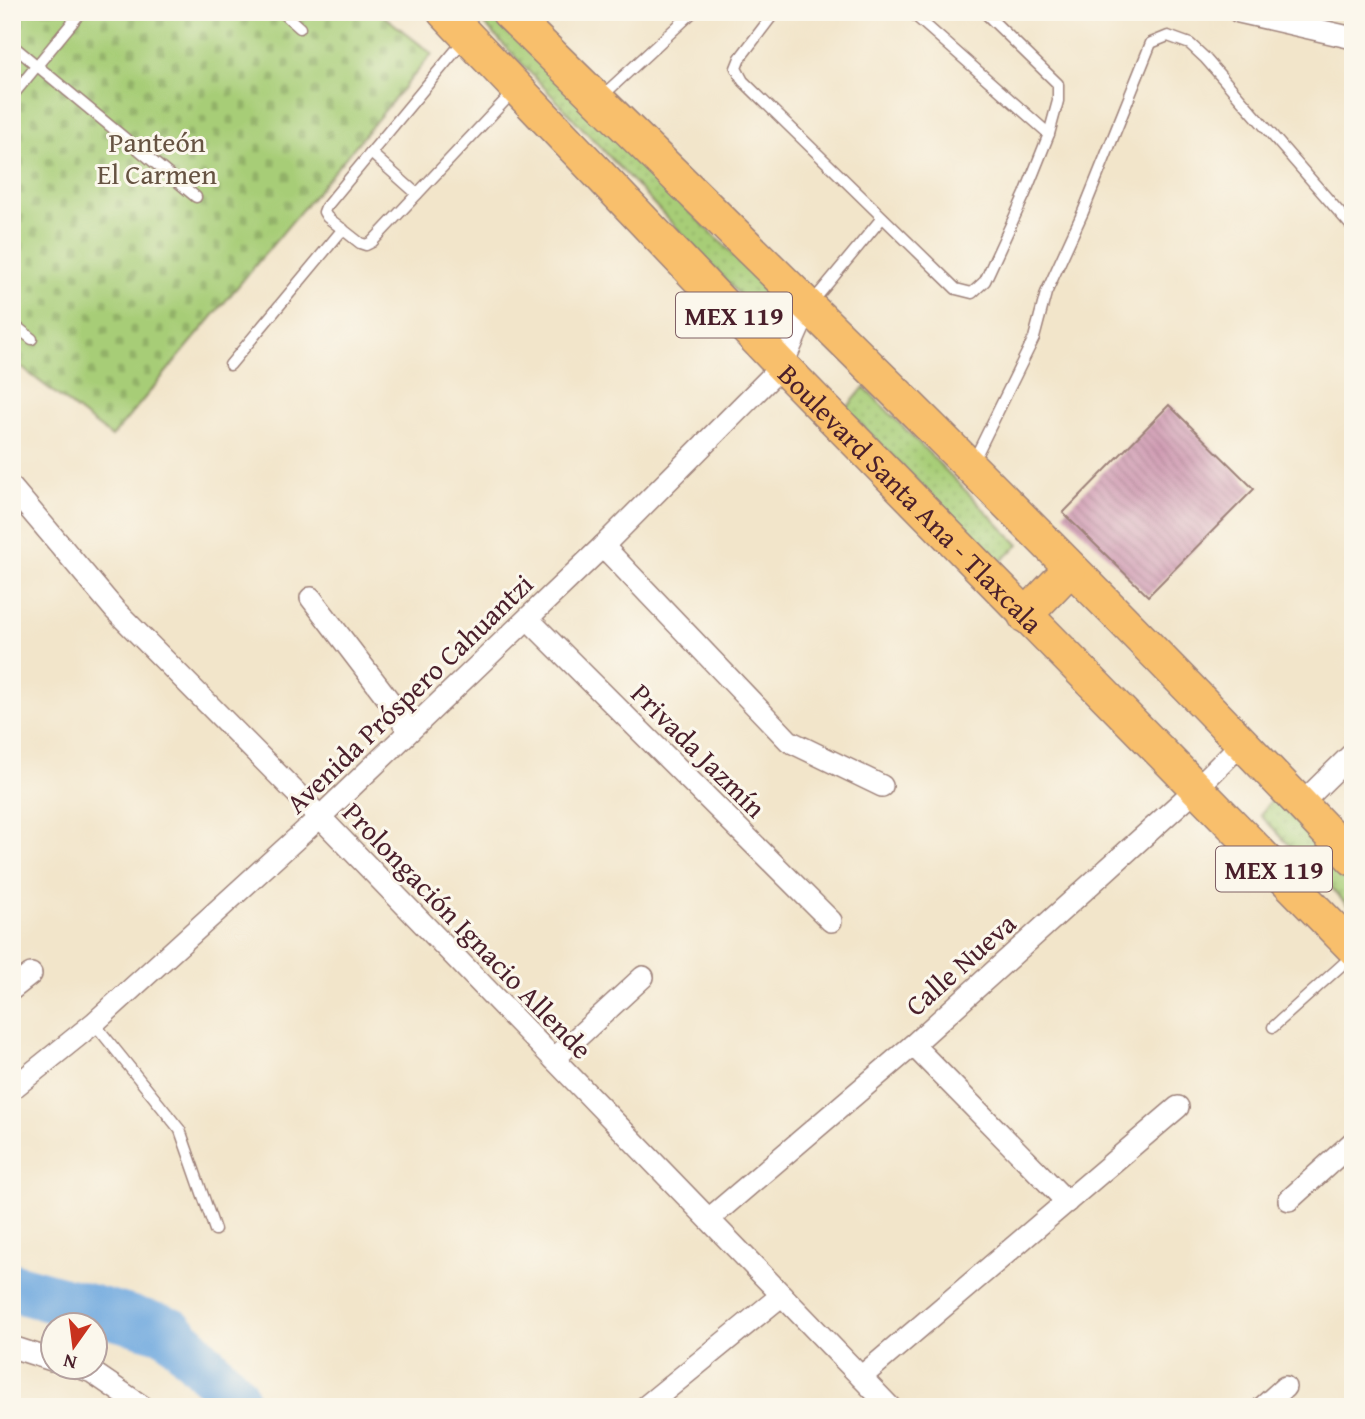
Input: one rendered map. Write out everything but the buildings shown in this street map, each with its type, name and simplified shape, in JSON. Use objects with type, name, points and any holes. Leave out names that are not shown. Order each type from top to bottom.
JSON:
[{"type":"main road","name":"Boulevard Santa Ana - Tlaxcala","points":[[444,12],[782,366],[1353,948]]},
{"type":"main road","name":"MEX 119","points":[[509,13],[970,468],[1353,859]]},
{"type":"main road","points":[[1025,616],[1070,569]]},
{"type":"street","points":[[1239,12],[1353,38]]},
{"type":"street","name":"Avenida Próspero Cahuantzi","points":[[12,1089],[94,1023],[320,817],[603,546],[782,366],[808,306]]},
{"type":"street","name":"Prolongación Ignacio Allende","points":[[12,488],[115,610],[320,817],[890,1407]]},
{"type":"street","points":[[603,546],[789,741],[882,786]]},
{"type":"street","points":[[311,598],[409,731]]},
{"type":"street","name":"Privada Jazmín","points":[[528,619],[831,921]]},
{"type":"street","name":"Calle Nueva","points":[[709,1219],[914,1045],[1196,789],[1242,743]]},
{"type":"street","points":[[1301,804],[1353,753]]},
{"type":"street","points":[[12,989],[31,974]]},
{"type":"street","points":[[554,1059],[643,977]]},
{"type":"street","points":[[914,1045],[1067,1202]]},
{"type":"street","points":[[861,1377],[1178,1107]]},
{"type":"street","points":[[1289,1200],[1353,1142]]},
{"type":"street","points":[[645,1407],[782,1295]]},
{"type":"street","points":[[12,1347],[38,1355]]},
{"type":"street","points":[[104,1380],[143,1407]]},
{"type":"street","points":[[1263,1407],[1285,1387]]},
{"type":"lane","points":[[12,96],[81,12]]},
{"type":"lane","points":[[282,12],[300,27]]},
{"type":"lane","points":[[598,99],[693,12]]},
{"type":"lane","points":[[775,12],[740,58],[737,68],[743,81],[956,289],[972,293],[985,281],[1003,244],[1049,134],[1058,100],[1058,85],[984,12]]},
{"type":"lane","points":[[911,12],[1049,134]]},
{"type":"lane","points":[[468,36],[326,207],[324,212],[327,217],[366,245],[372,242],[517,88]]},
{"type":"lane","points":[[970,468],[1034,338],[1046,293],[1083,212],[1151,43],[1168,36],[1190,44],[1353,228]]},
{"type":"lane","points":[[12,45],[196,197]]},
{"type":"lane","points":[[372,153],[417,194]]},
{"type":"lane","points":[[808,306],[882,218]]},
{"type":"lane","points":[[230,365],[343,229]]},
{"type":"lane","points":[[12,323],[32,339]]},
{"type":"lane","points":[[1273,1027],[1353,955]]},
{"type":"lane","points":[[94,1023],[180,1130],[215,1230]]},
{"type":"green space","name":"Panteón El Carmen","points":[[12,12],[379,12],[432,54],[112,437],[12,360]]},
{"type":"green space","points":[[473,12],[490,12],[780,301],[764,321]]},
{"type":"green space","points":[[864,387],[1019,545],[999,563],[846,409]]},
{"type":"green space","points":[[1273,798],[1353,877],[1353,911],[1260,815]]},
{"type":"waterway","points":[[12,1287],[170,1331],[233,1395],[236,1407]]}]
